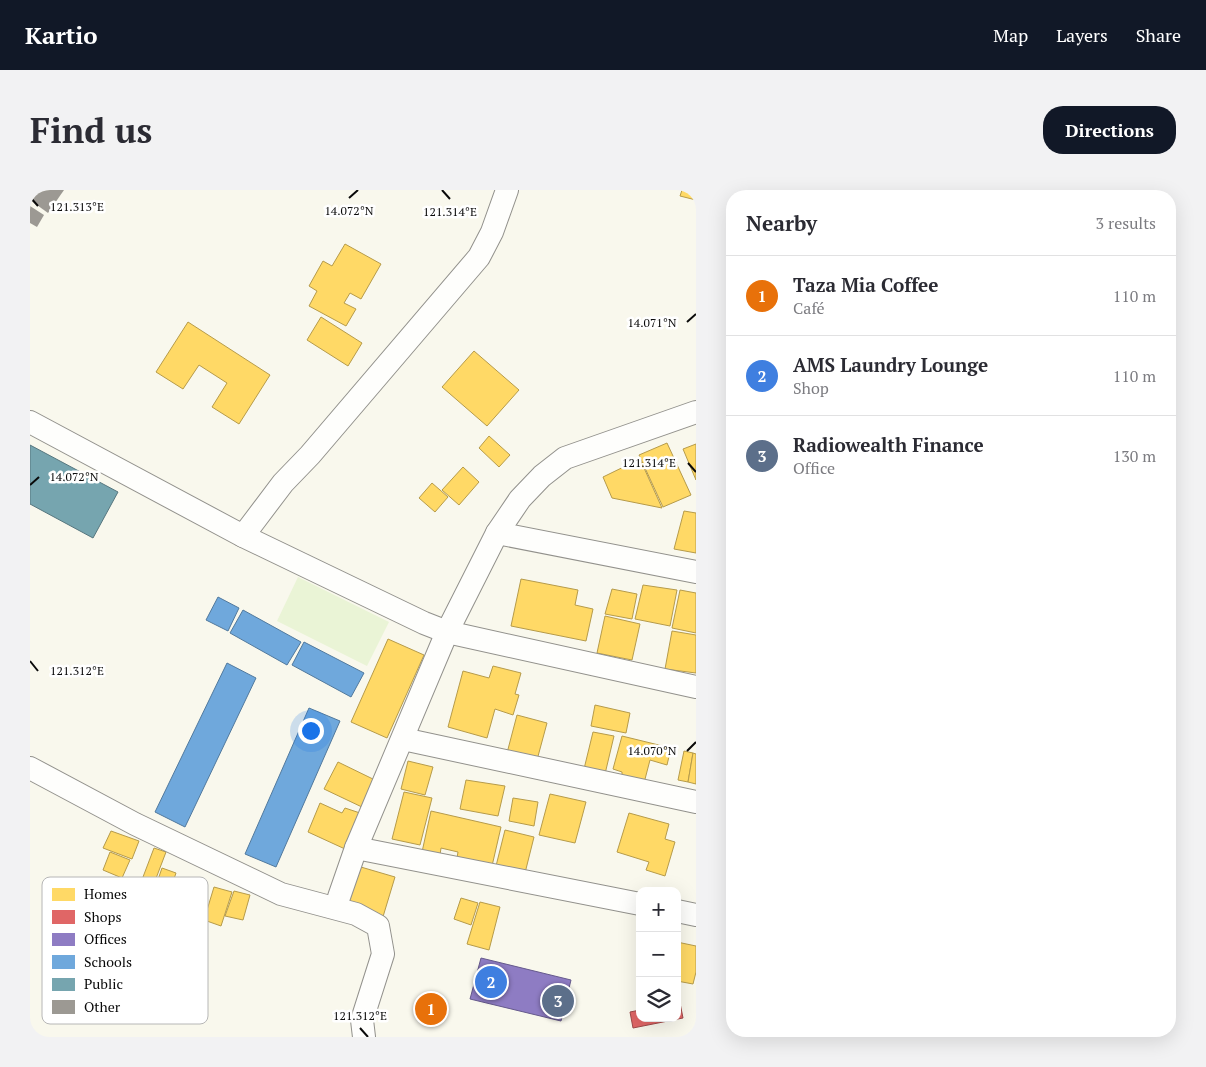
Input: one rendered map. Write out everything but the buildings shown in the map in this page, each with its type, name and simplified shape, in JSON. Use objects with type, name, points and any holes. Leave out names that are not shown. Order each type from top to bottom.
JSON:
[{"type":"street","points":[[243,536],[283,483],[310,455],[479,257],[492,232],[506,190]]},
{"type":"street","points":[[339,898],[356,848],[447,632],[497,533],[520,499],[542,476],[565,458],[696,412]]},
{"type":"street","points":[[30,422],[243,536],[424,623],[447,632],[696,687]]},
{"type":"street","points":[[497,533],[696,572]]},
{"type":"street","points":[[403,739],[696,802]]},
{"type":"street","points":[[30,768],[135,824],[281,894],[356,914],[378,926],[382,954],[362,1020],[364,1037]]},
{"type":"street","points":[[356,848],[636,903]]},
{"type":"street","points":[[681,912],[696,915]]},
{"type":"green space","points":[[298,577],[389,622],[367,666],[277,621]]},
{"type":"place","name":"AMS Laundry Lounge","points":[[491,982]]},
{"type":"place","name":"Radiowealth Finance","points":[[558,1001]]},
{"type":"place","name":"Taza Mia Coffee","points":[[431,1009]]}]
